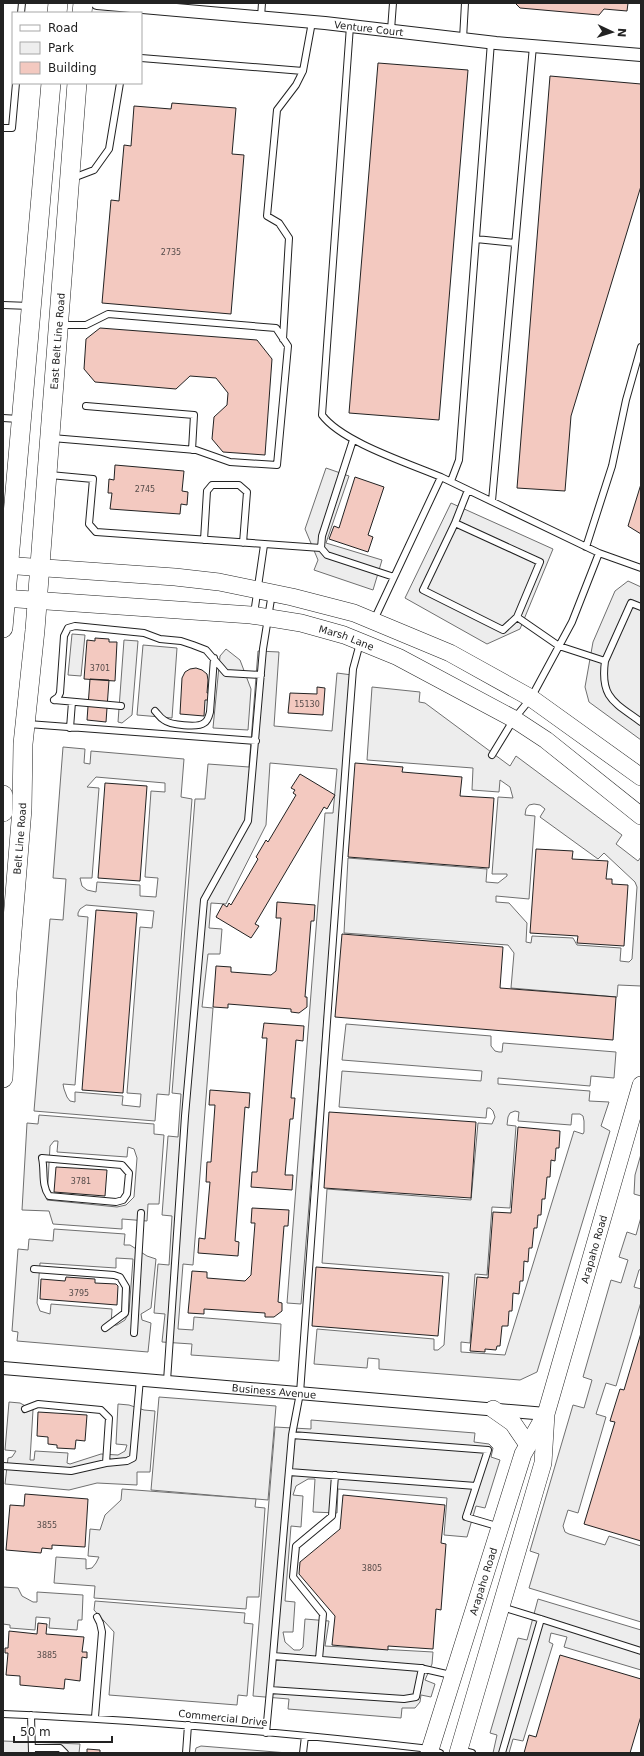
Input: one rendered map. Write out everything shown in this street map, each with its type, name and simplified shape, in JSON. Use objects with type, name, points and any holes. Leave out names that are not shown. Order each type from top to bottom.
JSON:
[{"type":"main road","points":[[3,628],[6,565],[22,419],[51,84]]},
{"type":"main road","name":"East Belt Line Road","points":[[37,599],[48,475],[77,84]]},
{"type":"main road","points":[[6,565],[39,569],[175,577],[219,582],[354,613],[450,653],[531,698],[641,777]]},
{"type":"main road","name":"Marsh Lane","points":[[4,598],[37,599],[261,617],[301,623],[344,635],[417,667],[514,719],[546,740],[641,816]]},
{"type":"main road","name":"Belt Line Road","points":[[3,1078],[9,889],[22,809],[23,744],[37,599]]},
{"type":"main road","points":[[3,795],[3,812]]},
{"type":"main road","name":"Arapaho Road","points":[[463,1752],[501,1607],[543,1463],[546,1414],[641,1085]]},
{"type":"main road","points":[[493,1409],[514,1423],[528,1445]]},
{"type":"main road","name":"Arapaho Road","points":[[433,1752],[453,1675],[523,1454],[546,1414]]},
{"type":"street","name":"Venture Court","points":[[97,3],[138,10],[191,7],[261,18],[391,30],[491,42],[641,55]]},
{"type":"street","name":"Business Avenue","points":[[3,1368],[546,1414]]},
{"type":"lane","points":[[261,18],[262,3]]},
{"type":"lane","points":[[391,30],[393,3]]},
{"type":"lane","points":[[463,39],[465,3]]},
{"type":"lane","points":[[283,339],[289,238],[279,223],[267,216],[277,110],[296,84],[303,71],[312,22]]},
{"type":"lane","points":[[350,26],[322,415],[327,422],[353,440],[441,477],[599,553],[641,568]]},
{"type":"lane","points":[[450,482],[459,460],[491,42]]},
{"type":"lane","points":[[492,501],[533,46]]},
{"type":"lane","points":[[142,58],[303,71]]},
{"type":"lane","points":[[3,128],[12,128],[16,84]]},
{"type":"lane","points":[[70,180],[94,170],[109,149],[120,84]]},
{"type":"lane","points":[[476,239],[515,243]]},
{"type":"lane","points":[[3,305],[32,306]]},
{"type":"lane","points":[[50,437],[192,450],[230,462],[277,465],[288,346],[276,328],[108,314],[86,326],[59,325]]},
{"type":"lane","points":[[586,547],[612,466],[626,400],[641,347]]},
{"type":"lane","points":[[86,406],[194,415],[192,450]]},
{"type":"lane","points":[[3,418],[22,419]]},
{"type":"lane","points":[[353,440],[322,536],[321,548],[327,555],[394,577]]},
{"type":"lane","points":[[48,475],[94,479],[90,524],[96,532],[321,548]]},
{"type":"lane","points":[[374,621],[441,477]]},
{"type":"lane","points":[[204,540],[207,491],[212,486],[239,485],[247,492],[243,543]]},
{"type":"lane","points":[[455,523],[540,562],[518,618],[502,630],[423,590],[455,523],[468,490]]},
{"type":"lane","points":[[166,1381],[184,1124],[204,900],[248,821],[261,675],[261,617],[265,592],[264,545]]},
{"type":"lane","points":[[492,755],[514,719],[531,698],[572,622],[599,553]]},
{"type":"lane","points":[[261,617],[265,592]]},
{"type":"lane","points":[[641,607],[631,604],[606,661],[603,677],[608,694],[617,704],[641,722]]},
{"type":"lane","points":[[518,618],[559,646],[606,661]]},
{"type":"lane","points":[[122,706],[54,700],[60,693],[64,636],[68,628],[75,626],[144,632],[160,639],[181,641],[206,650],[226,673],[261,675]]},
{"type":"lane","points":[[266,1732],[292,1435],[300,1393],[353,669],[360,642]]},
{"type":"lane","points":[[155,711],[164,721],[177,725],[195,726],[204,724],[209,718],[210,712],[214,658]]},
{"type":"lane","points":[[70,728],[72,702]]},
{"type":"lane","points":[[26,724],[256,741]]},
{"type":"lane","points":[[42,1158],[122,1166],[129,1173],[127,1194],[123,1200],[116,1202],[49,1196],[44,1190],[44,1168],[42,1158]]},
{"type":"lane","points":[[134,1333],[141,1213]]},
{"type":"lane","points":[[34,1269],[114,1275],[120,1277],[126,1288],[125,1313],[105,1328]]},
{"type":"lane","points":[[3,1466],[71,1471],[106,1463],[127,1461],[133,1458],[140,1379]]},
{"type":"lane","points":[[25,1409],[38,1404],[101,1410],[105,1412],[109,1418],[106,1463]]},
{"type":"lane","points":[[292,1435],[488,1450],[466,1517],[501,1527]]},
{"type":"lane","points":[[289,1472],[476,1486]]},
{"type":"lane","points":[[319,1659],[323,1614],[293,1577],[294,1561],[296,1546],[332,1516],[335,1475]]},
{"type":"lane","points":[[281,1560],[294,1561]]},
{"type":"lane","points":[[501,1607],[641,1651]]},
{"type":"lane","points":[[95,1717],[102,1632],[97,1617]]},
{"type":"lane","points":[[502,1753],[541,1619]]},
{"type":"lane","points":[[273,1656],[422,1668],[453,1675]]},
{"type":"lane","points":[[270,1690],[404,1699],[416,1697],[422,1668]]},
{"type":"lane","name":"Commercial Drive","points":[[3,1714],[95,1717],[188,1725],[305,1736],[433,1752]]},
{"type":"lane","points":[[31,1715],[33,1751],[60,1748],[65,1753]]},
{"type":"lane","points":[[186,1753],[188,1725]]},
{"type":"lane","points":[[303,1753],[305,1736]]},
{"type":"green space","points":[[641,1154],[641,1196],[634,1194],[635,1175]]},
{"type":"green space","points":[[159,1397],[276,1406],[268,1500],[151,1490]]},
{"type":"green space","points":[[201,1746],[288,1753],[195,1753],[196,1748]]},
{"type":"shaded area","points":[[326,468],[349,476],[326,543],[382,560],[373,590],[314,570],[318,560],[305,529]]},
{"type":"shaded area","points":[[451,503],[553,549],[520,629],[487,644],[405,598]]},
{"type":"shaded area","points":[[628,581],[641,587],[641,740],[589,702],[585,687],[593,642],[615,591]]},
{"type":"shaded area","points":[[72,634],[85,635],[81,676],[68,675]]},
{"type":"shaded area","points":[[124,640],[138,641],[132,715],[122,723],[118,722]]},
{"type":"shaded area","points":[[143,645],[177,648],[172,718],[137,715]]},
{"type":"shaded area","points":[[226,649],[240,660],[251,689],[248,730],[213,728],[220,656]]},
{"type":"shaded area","points":[[258,651],[279,652],[274,726],[332,731],[337,673],[352,675],[301,1304],[287,1303],[325,813],[333,813],[337,769],[270,763],[266,825],[226,904],[211,903],[209,928],[222,929],[220,954],[208,954],[202,1007],[213,1008],[193,1265],[183,1264],[178,1329],[193,1330],[194,1317],[281,1324],[279,1361],[191,1355],[192,1344],[162,1342],[165,1314],[154,1313],[158,1264],[169,1265],[172,1216],[162,1215],[168,1136],[178,1137],[181,1094],[172,1093],[195,799],[205,799],[208,764],[249,767]]},
{"type":"shaded area","points":[[372,687],[420,692],[419,702],[425,703],[510,766],[516,756],[622,835],[616,844],[638,861],[641,857],[641,986],[618,985],[617,997],[511,988],[514,953],[508,945],[344,933],[348,858],[487,869],[486,882],[498,883],[507,876],[507,874],[492,874],[498,797],[513,798],[510,787],[500,780],[499,792],[472,790],[473,768],[367,760]],"holes":[[[529,805],[540,805],[545,809],[540,817],[598,859],[604,853],[635,882],[637,887],[632,959],[629,962],[620,961],[621,948],[577,945],[573,938],[532,936],[531,943],[526,942],[527,923],[509,903],[496,902],[496,896],[529,899],[535,816],[525,815],[526,809]]]},
{"type":"shaded area","points":[[63,747],[85,749],[84,763],[90,764],[91,751],[184,759],[181,797],[192,799],[169,1095],[157,1094],[155,1121],[34,1111],[50,919],[63,920],[66,879],[53,878]],"holes":[[[96,777],[165,783],[165,792],[151,791],[145,877],[158,878],[156,897],[140,896],[140,885],[97,882],[96,892],[87,890],[82,886],[80,878],[92,878],[99,788],[87,787]],[[86,905],[154,911],[152,928],[140,927],[127,1093],[141,1094],[140,1107],[122,1105],[123,1096],[75,1092],[75,1102],[70,1101],[64,1089],[63,1084],[75,1085],[88,917],[78,916],[78,913],[80,909]]]},
{"type":"shaded area","points":[[346,1024],[491,1036],[491,1046],[495,1051],[499,1052],[502,1052],[503,1043],[616,1052],[614,1078],[591,1076],[590,1086],[498,1078],[498,1084],[590,1091],[589,1101],[609,1102],[601,1126],[610,1131],[537,1372],[520,1380],[379,1369],[379,1359],[368,1358],[367,1368],[314,1364],[317,1329],[434,1339],[434,1350],[438,1350],[444,1345],[449,1273],[322,1263],[327,1189],[471,1200],[478,1123],[492,1124],[495,1117],[490,1108],[487,1108],[486,1118],[339,1107],[342,1071],[481,1081],[482,1071],[342,1060]],"holes":[[[515,1111],[519,1112],[518,1121],[571,1125],[572,1114],[580,1114],[583,1116],[584,1132],[583,1134],[574,1131],[505,1355],[461,1352],[461,1342],[470,1343],[475,1274],[487,1275],[492,1207],[510,1208],[516,1126],[507,1125],[510,1113]]]},
{"type":"shaded area","points":[[39,1115],[154,1124],[154,1134],[164,1135],[159,1204],[148,1204],[147,1221],[122,1219],[122,1229],[53,1224],[49,1211],[22,1210],[27,1123],[38,1124]],"holes":[[[54,1141],[58,1141],[57,1152],[127,1157],[128,1147],[134,1149],[137,1158],[134,1197],[126,1205],[117,1207],[47,1200],[50,1146]]]},
{"type":"shaded area","points":[[641,1217],[641,1269],[639,1270],[634,1287],[641,1289],[641,1302],[616,1386],[606,1383],[596,1414],[606,1417],[578,1513],[568,1510],[563,1526],[565,1532],[569,1534],[605,1545],[609,1536],[641,1546],[641,1622],[529,1588],[539,1554],[530,1551],[573,1405],[584,1408],[592,1380],[583,1377],[611,1280],[621,1283],[628,1260],[619,1257],[627,1232],[636,1235]]},
{"type":"shaded area","points":[[54,1229],[125,1234],[124,1245],[130,1245],[147,1256],[156,1259],[151,1308],[141,1314],[142,1320],[151,1323],[148,1352],[17,1341],[18,1332],[12,1331],[18,1249],[28,1250],[29,1239],[53,1241]],"holes":[[[116,1258],[133,1259],[129,1312],[125,1320],[117,1325],[111,1325],[112,1309],[51,1304],[50,1314],[40,1311],[37,1303],[40,1263],[116,1268]]]},
{"type":"shaded area","points":[[9,1402],[20,1403],[33,1410],[30,1460],[34,1460],[35,1451],[68,1453],[67,1463],[70,1464],[101,1454],[118,1455],[125,1451],[127,1445],[116,1444],[118,1404],[155,1411],[150,1472],[137,1472],[137,1485],[97,1483],[69,1490],[5,1484],[8,1458],[12,1457],[16,1451],[5,1450]]},
{"type":"shaded area","points":[[311,1420],[475,1433],[474,1442],[489,1444],[493,1448],[491,1457],[500,1460],[485,1508],[476,1506],[467,1537],[444,1535],[447,1498],[338,1489],[337,1513],[313,1512],[315,1479],[308,1479],[296,1486],[293,1495],[303,1496],[301,1527],[291,1526],[285,1601],[295,1602],[293,1632],[283,1632],[285,1642],[294,1650],[300,1650],[303,1647],[305,1619],[329,1621],[325,1646],[433,1652],[432,1664],[425,1680],[435,1684],[431,1697],[421,1695],[420,1702],[415,1708],[402,1708],[401,1718],[288,1709],[289,1699],[253,1696],[275,1427],[311,1429]]},
{"type":"shaded area","points":[[122,1489],[256,1499],[255,1507],[265,1508],[259,1597],[247,1597],[246,1609],[94,1598],[95,1586],[54,1583],[56,1557],[86,1559],[86,1569],[92,1568],[96,1563],[99,1557],[88,1556],[90,1529],[100,1530],[105,1515],[121,1500]]},
{"type":"shaded area","points":[[3,1587],[18,1588],[22,1596],[33,1602],[37,1602],[37,1592],[83,1595],[82,1620],[78,1620],[77,1630],[49,1628],[50,1618],[36,1617],[35,1630],[10,1628],[10,1625],[3,1624]]},
{"type":"shaded area","points":[[538,1599],[641,1630],[641,1670],[564,1647],[567,1637],[551,1633],[549,1642],[553,1644],[523,1741],[513,1739],[509,1753],[493,1753],[497,1735],[490,1733],[518,1638],[527,1640]]},
{"type":"shaded area","points":[[95,1601],[245,1613],[244,1623],[253,1624],[247,1696],[238,1695],[237,1705],[109,1695],[114,1632],[94,1610]]},
{"type":"shaded area","points":[[3,1741],[80,1744],[79,1753],[51,1753],[52,1752],[41,1751],[41,1753],[3,1753]]},
{"type":"building","points":[[515,3],[628,3],[627,11],[604,9],[599,15],[520,8]]},
{"type":"building","points":[[378,63],[468,70],[439,420],[349,413]]},
{"type":"building","points":[[550,76],[641,84],[641,186],[571,416],[565,491],[517,488]]},
{"type":"building","points":[[172,103],[236,108],[232,154],[244,155],[231,314],[102,303],[111,200],[119,201],[124,145],[131,146],[134,106],[171,109]]},
{"type":"building","points":[[100,328],[257,340],[272,359],[265,455],[223,452],[212,439],[214,417],[227,405],[228,393],[216,378],[190,376],[176,389],[95,382],[84,369],[86,339]]},
{"type":"building","points":[[115,465],[184,471],[182,491],[188,492],[187,505],[181,504],[180,514],[110,509],[112,493],[108,493],[109,479],[114,480]]},
{"type":"building","points":[[355,477],[384,487],[368,535],[373,537],[368,552],[329,539],[334,526],[339,528]]},
{"type":"building","points":[[641,484],[641,534],[628,526]]},
{"type":"building","points":[[95,638],[109,639],[109,642],[117,642],[115,681],[84,679],[87,640],[95,641]]},
{"type":"building","points":[[196,668],[207,674],[208,680],[207,693],[210,693],[209,700],[205,700],[204,716],[180,714],[182,678],[185,672]]},
{"type":"building","points":[[90,679],[109,680],[106,722],[87,720]]},
{"type":"building","points":[[317,687],[325,688],[323,715],[288,713],[290,693],[317,694]]},
{"type":"building","points":[[355,763],[403,767],[402,772],[462,777],[460,796],[494,798],[489,868],[348,857]]},
{"type":"building","points":[[300,774],[335,795],[327,809],[324,807],[255,924],[259,926],[251,938],[216,917],[223,904],[227,907],[229,903],[231,905],[258,859],[256,857],[266,840],[268,842],[296,795],[293,793],[295,790],[291,788]]},
{"type":"building","points":[[105,783],[147,786],[140,881],[98,878]]},
{"type":"building","points":[[536,849],[573,851],[572,859],[608,861],[606,879],[612,879],[612,884],[628,885],[624,946],[577,943],[578,936],[530,933]]},
{"type":"building","points":[[277,902],[315,905],[314,921],[311,921],[305,997],[307,997],[307,1007],[299,1013],[291,1012],[291,1009],[228,1004],[228,1008],[213,1007],[216,966],[231,967],[231,972],[271,975],[276,971],[281,918],[276,918]]},
{"type":"building","points":[[96,910],[137,913],[123,1093],[82,1090]]},
{"type":"building","points":[[342,934],[503,947],[500,988],[616,997],[613,1040],[335,1017]]},
{"type":"building","points":[[264,1023],[304,1026],[303,1041],[296,1040],[291,1098],[295,1098],[293,1119],[290,1119],[285,1175],[293,1175],[292,1190],[251,1187],[252,1172],[257,1172],[267,1038],[262,1038]]},
{"type":"building","points":[[210,1090],[250,1093],[249,1108],[245,1107],[235,1241],[239,1242],[238,1256],[198,1253],[199,1238],[205,1239],[210,1182],[206,1182],[207,1162],[211,1162],[215,1105],[209,1105]]},
{"type":"building","points":[[329,1112],[476,1122],[471,1198],[324,1188]]},
{"type":"building","points":[[518,1127],[560,1131],[559,1148],[556,1148],[555,1161],[551,1160],[550,1177],[547,1177],[545,1199],[542,1199],[541,1215],[538,1215],[537,1228],[534,1228],[532,1248],[529,1248],[528,1262],[524,1261],[523,1281],[520,1281],[519,1294],[513,1293],[512,1311],[509,1311],[508,1326],[502,1326],[500,1346],[497,1346],[496,1350],[485,1349],[485,1352],[470,1351],[477,1277],[488,1278],[493,1212],[511,1213]]},
{"type":"building","points":[[56,1167],[107,1170],[105,1196],[54,1192]]},
{"type":"building","points":[[252,1208],[289,1210],[288,1226],[284,1226],[278,1302],[282,1303],[282,1311],[274,1317],[265,1317],[265,1313],[204,1309],[204,1314],[188,1313],[192,1271],[207,1272],[207,1278],[245,1281],[251,1275],[255,1223],[251,1223]]},
{"type":"building","points":[[316,1267],[443,1276],[438,1336],[312,1326]]},
{"type":"building","points":[[66,1277],[95,1279],[95,1283],[116,1284],[118,1286],[117,1305],[40,1299],[41,1279],[65,1281]]},
{"type":"building","points":[[641,1333],[641,1541],[584,1524],[615,1422],[610,1421],[620,1389],[624,1390]]},
{"type":"building","points":[[38,1412],[87,1415],[85,1441],[76,1440],[75,1449],[57,1448],[57,1445],[48,1444],[48,1437],[37,1436]]},
{"type":"building","points":[[25,1494],[88,1499],[85,1547],[52,1545],[52,1549],[42,1548],[41,1553],[6,1550],[10,1505],[24,1506]]},
{"type":"building","points":[[343,1495],[445,1505],[441,1543],[446,1544],[441,1610],[436,1609],[433,1649],[388,1646],[388,1650],[332,1645],[335,1616],[299,1574],[300,1562],[340,1529]]},
{"type":"building","points":[[38,1623],[47,1624],[46,1634],[84,1637],[82,1652],[87,1652],[87,1658],[82,1657],[80,1681],[65,1679],[64,1689],[20,1685],[20,1676],[6,1675],[8,1653],[5,1653],[5,1648],[8,1648],[9,1631],[37,1634]]},
{"type":"building","points":[[560,1655],[641,1679],[641,1716],[630,1753],[524,1753],[529,1735],[536,1737]]},
{"type":"building","points":[[87,1749],[100,1750],[100,1753],[87,1753]]}]
